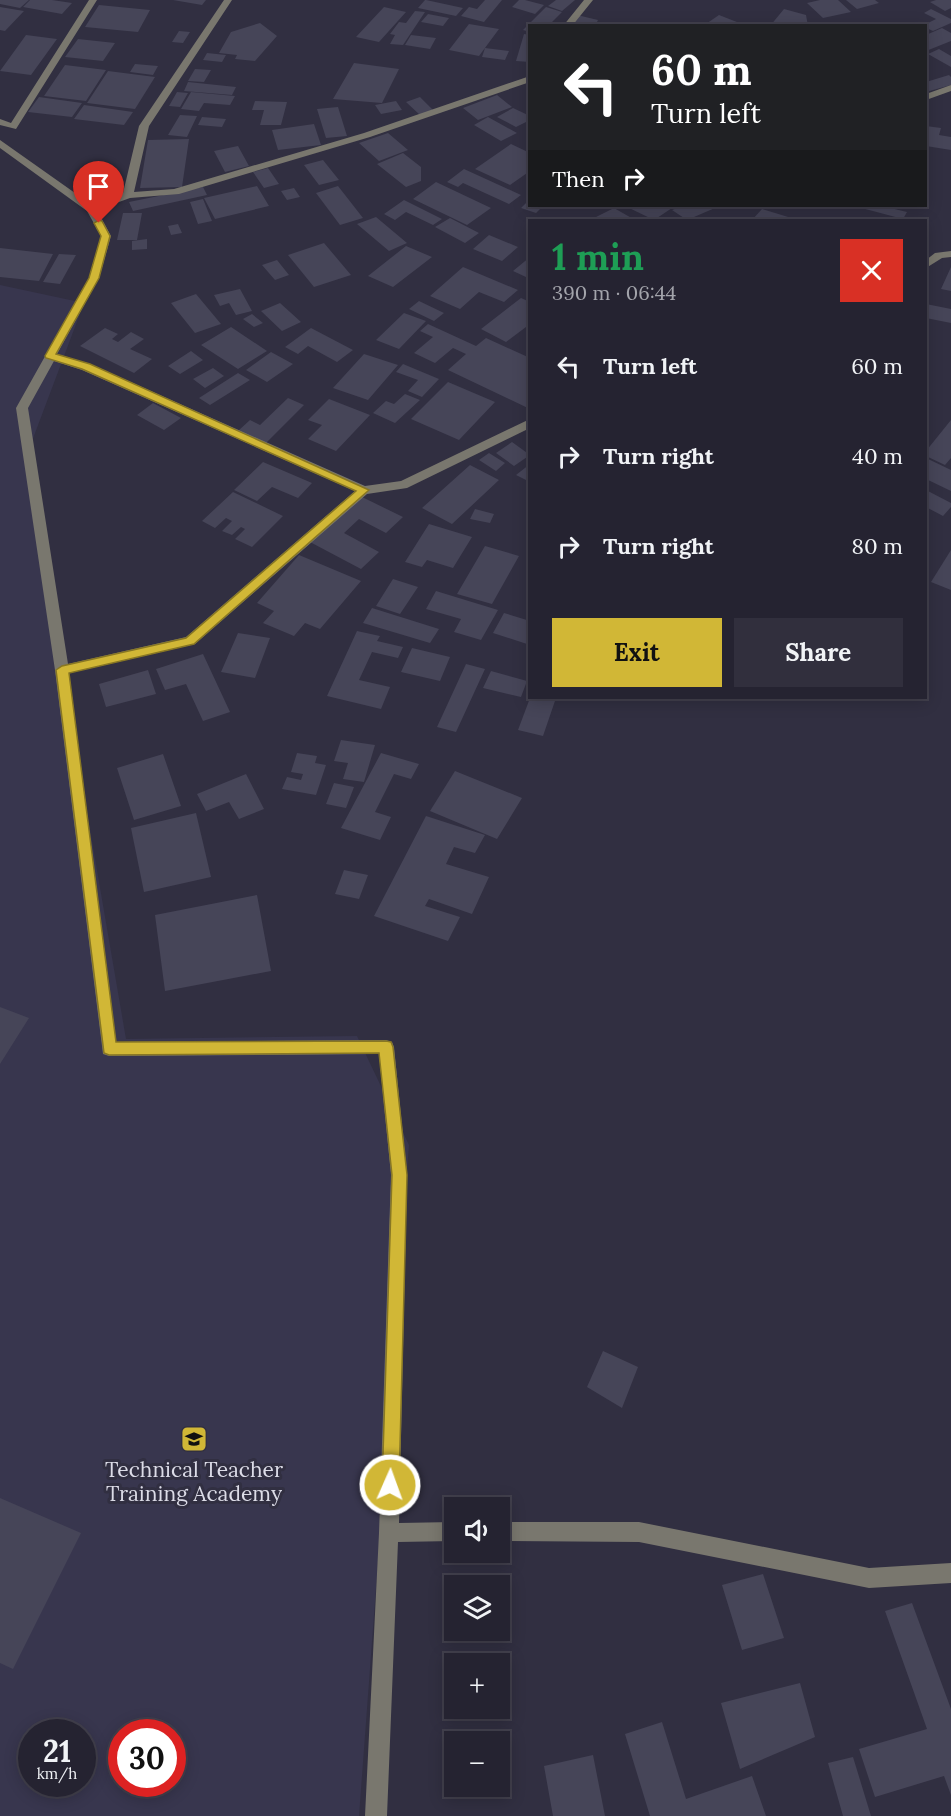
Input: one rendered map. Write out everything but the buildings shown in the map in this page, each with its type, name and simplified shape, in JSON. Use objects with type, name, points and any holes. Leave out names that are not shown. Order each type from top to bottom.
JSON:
[{"type":"street","points":[[0,122],[13,127],[93,0]]},
{"type":"street","points":[[128,195],[144,126],[228,0]]},
{"type":"street","points":[[569,24],[589,0]]},
{"type":"street","points":[[91,209],[128,195],[175,192],[367,135],[528,81]]},
{"type":"street","points":[[927,97],[951,88]]},
{"type":"street","points":[[0,143],[91,209],[106,236],[94,278],[22,408],[62,670],[109,1048],[386,1047],[399,1175],[389,1533],[376,1816]]},
{"type":"street","points":[[927,264],[939,255],[951,254]]},
{"type":"street","points":[[50,356],[86,367],[364,490],[403,485],[528,424]]},
{"type":"street","points":[[62,670],[190,641],[364,490]]},
{"type":"street","points":[[389,1533],[444,1532]]},
{"type":"street","points":[[510,1532],[639,1532],[869,1578],[951,1573]]},
{"type":"shaded area","name":"Technical Teacher Training Academy","points":[[0,285],[84,303],[26,457],[126,1039],[357,1036],[409,1145],[359,1816],[0,1816]]},
{"type":"place","name":"Technical Teacher Training Academy","points":[[194,1439]]},
{"type":"route","points":[[99,223],[106,236],[94,278],[50,356],[86,367],[364,490],[190,641],[62,670],[109,1048],[386,1047],[399,1175],[390,1485]]}]
